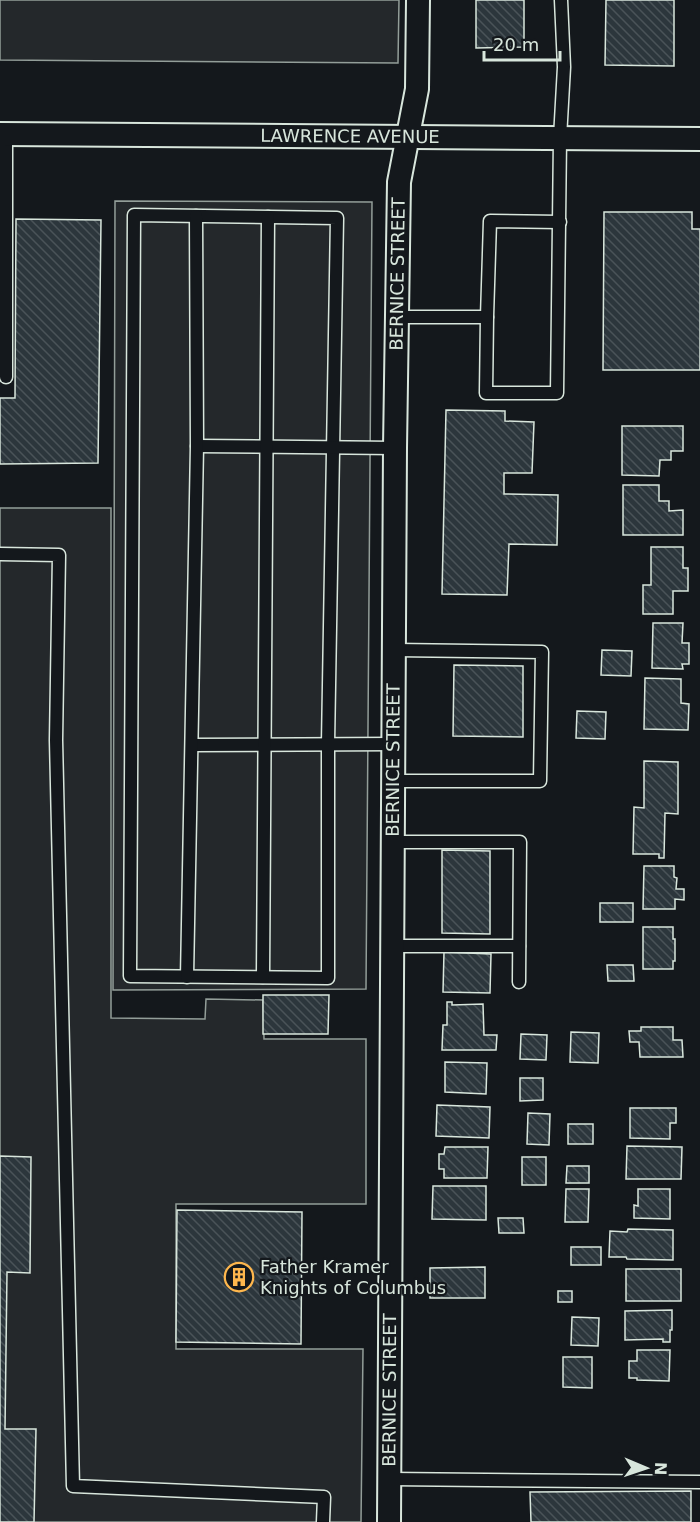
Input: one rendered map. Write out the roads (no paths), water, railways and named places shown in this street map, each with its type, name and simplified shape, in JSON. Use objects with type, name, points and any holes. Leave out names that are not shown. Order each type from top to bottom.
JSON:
[{"type":"street","name":"BERNICE STREET","points":[[389,1522],[395,448],[399,182],[417,89],[418,0]]},
{"type":"street","name":"LAWRENCE AVENUE","points":[[3,134],[700,139]]},
{"type":"lane","points":[[560,222],[490,221],[486,393],[557,393],[560,222],[560,138],[564,67],[561,0]]},
{"type":"lane","points":[[3,134],[6,377]]},
{"type":"lane","points":[[134,214],[268,217],[337,218],[328,744],[328,978],[130,976],[134,214]]},
{"type":"lane","points":[[187,977],[197,446],[196,216]]},
{"type":"lane","points":[[262,977],[268,217]]},
{"type":"lane","points":[[398,317],[487,317]]},
{"type":"lane","points":[[197,446],[395,448]]},
{"type":"lane","points":[[0,554],[59,555],[56,740],[73,1486],[324,1497],[323,1522]]},
{"type":"lane","points":[[394,650],[542,652],[540,781],[394,781]]},
{"type":"lane","points":[[192,745],[395,744]]},
{"type":"lane","points":[[394,842],[520,842],[519,982]]},
{"type":"lane","points":[[393,946],[519,946]]},
{"type":"lane","points":[[390,1479],[700,1482]]},
{"type":"place","name":"Father Kramer Knights of Columbus","points":[[239,1277]]}]
